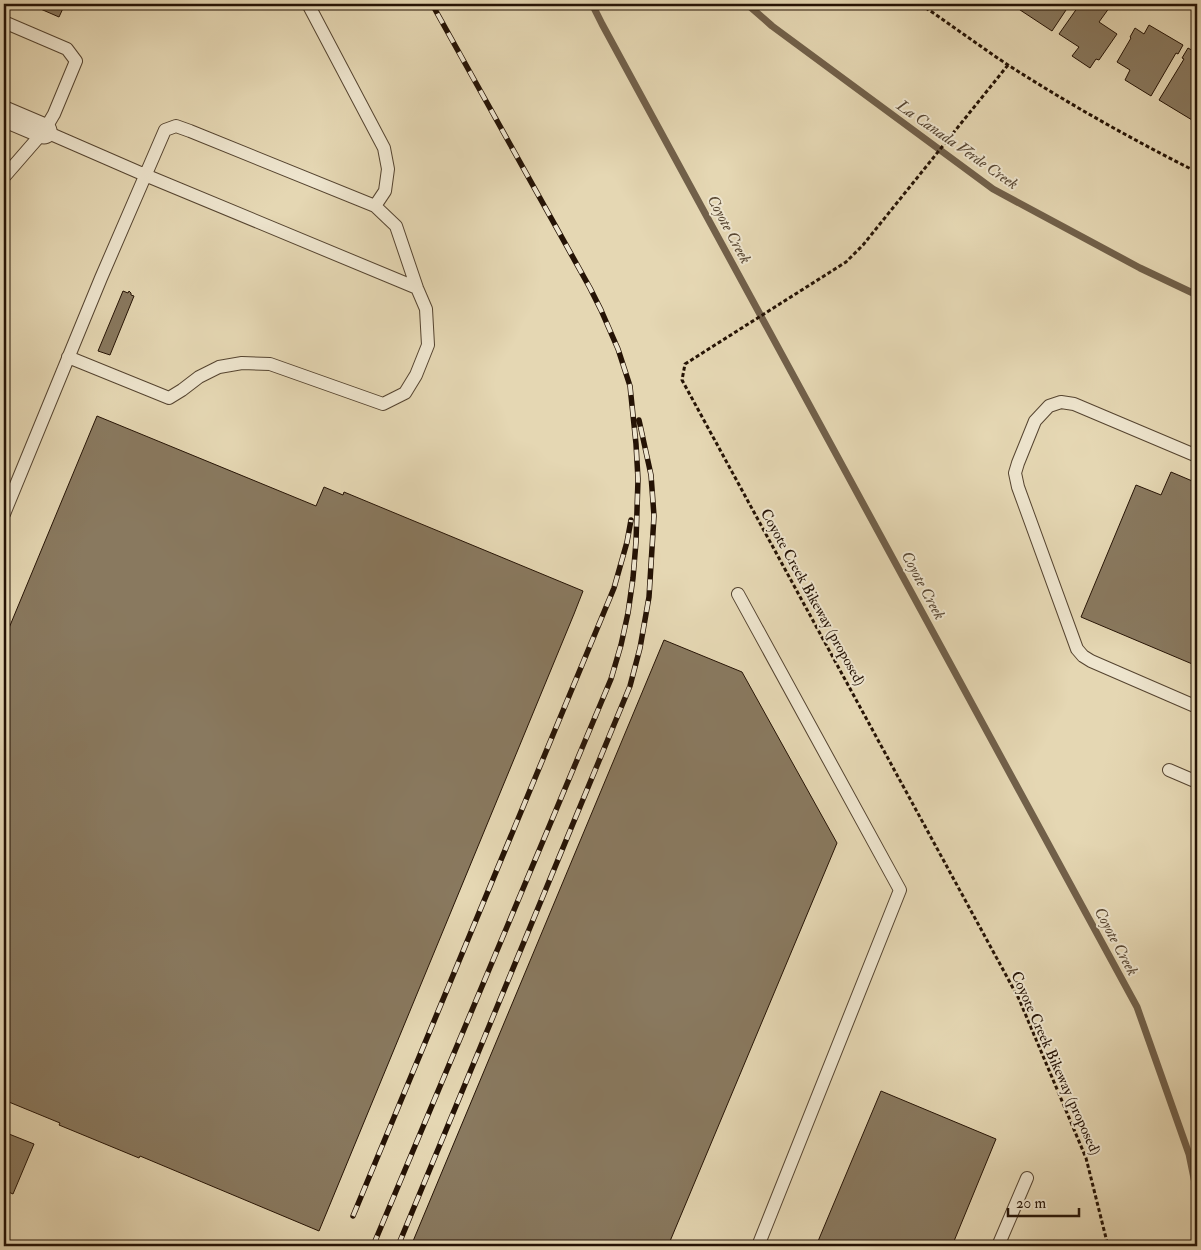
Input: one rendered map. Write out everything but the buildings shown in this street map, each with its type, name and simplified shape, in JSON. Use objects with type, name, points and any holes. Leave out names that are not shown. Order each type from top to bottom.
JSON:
[{"type":"street","points":[[4,114],[44,131]]},
{"type":"lane","points":[[308,4],[384,148],[388,169],[385,191],[375,206]]},
{"type":"lane","points":[[4,22],[67,49],[76,61],[54,114],[44,131],[4,176]]},
{"type":"lane","points":[[4,514],[68,357],[165,130],[176,126],[375,206],[396,226],[426,309],[428,345],[416,375],[405,393],[382,404],[270,364],[242,363],[219,367],[199,376],[169,398],[68,357]]},
{"type":"lane","points":[[44,131],[417,288]]},
{"type":"lane","points":[[1197,456],[1074,404],[1061,402],[1049,406],[1035,421],[1015,473],[1018,487],[1077,649],[1091,661],[1197,706]]},
{"type":"lane","points":[[738,594],[900,890],[758,1246]]},
{"type":"lane","points":[[1169,770],[1197,782]]},
{"type":"lane","points":[[998,1246],[1027,1178]]},
{"type":"path","points":[[920,4],[1008,64],[1089,114],[1197,172]]},
{"type":"path","name":"Coyote Creek Bikeway (proposed)","points":[[1008,64],[863,245],[846,262],[685,364],[682,380],[1019,999],[1086,1158],[1108,1246]]},
{"type":"waterway","name":"Coyote Creek","points":[[592,4],[1137,1007],[1189,1154],[1197,1193]]},
{"type":"waterway","name":"La Canada Verde Creek","points":[[747,4],[772,26],[993,189],[1140,268],[1197,295]]},
{"type":"railway","points":[[373,1246],[611,679],[628,613],[636,542],[638,479],[636,444],[630,386],[618,349],[590,288],[432,4]]},
{"type":"railway","points":[[398,1246],[630,686],[640,648],[649,597],[654,516],[651,475],[639,420]]},
{"type":"railway","points":[[353,1216],[614,588],[631,520]]}]
